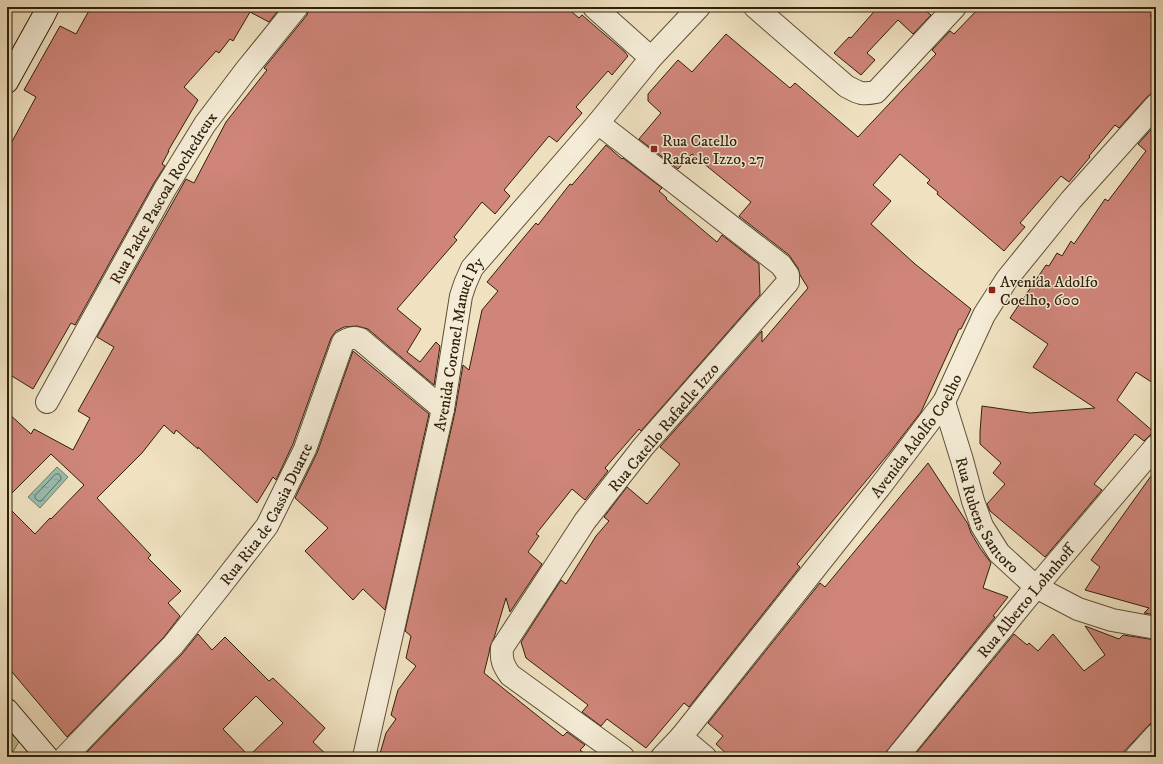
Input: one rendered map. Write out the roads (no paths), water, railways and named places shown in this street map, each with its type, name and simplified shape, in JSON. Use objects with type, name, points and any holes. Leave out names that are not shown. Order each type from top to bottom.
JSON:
[{"type":"street","points":[[7,82],[48,7]]},
{"type":"street","name":"Rua Padre Pascoal Rochedreux","points":[[48,402],[165,189],[205,124],[297,7]]},
{"type":"street","points":[[594,7],[651,58]]},
{"type":"street","name":"Avenida Coronel Manuel Py","points":[[364,757],[443,409],[461,296],[472,268],[598,123],[651,58],[699,7]]},
{"type":"street","points":[[755,7],[846,86],[857,92],[865,94],[876,92],[955,7]]},
{"type":"street","name":"Avenida Adolfo Coelho","points":[[662,757],[680,737],[879,488],[944,402],[984,315],[1006,279],[1071,200],[1156,105]]},
{"type":"street","name":"Rua Catello Rafaelle Izzo","points":[[598,123],[781,265],[788,275],[788,282],[643,447],[585,521],[502,648],[504,665],[510,674],[623,757]]},
{"type":"street","name":"Rua Rita de Cassia Duarte","points":[[65,757],[173,645],[267,526],[305,449],[343,342],[355,337],[360,339],[443,409]]},
{"type":"street","name":"Rua Rubens Santoro","points":[[944,402],[973,501],[982,526],[999,553],[1036,587],[1078,609],[1112,620],[1156,628]]},
{"type":"street","name":"Rua Alberto Lohnhoff","points":[[897,757],[1036,587],[1156,446]]},
{"type":"street","points":[[7,710],[47,757]]},
{"type":"street","points":[[1136,757],[1156,735]]},
{"type":"street","points":[[680,737],[705,757]]},
{"type":"water","points":[[57,467],[68,477],[40,508],[28,497]]},
{"type":"place","name":"Rua Catello Rafaele Izzo, 27","points":[[654,149]]},
{"type":"place","name":"Avenida Adolfo Coelho, 600","points":[[992,290]]}]
